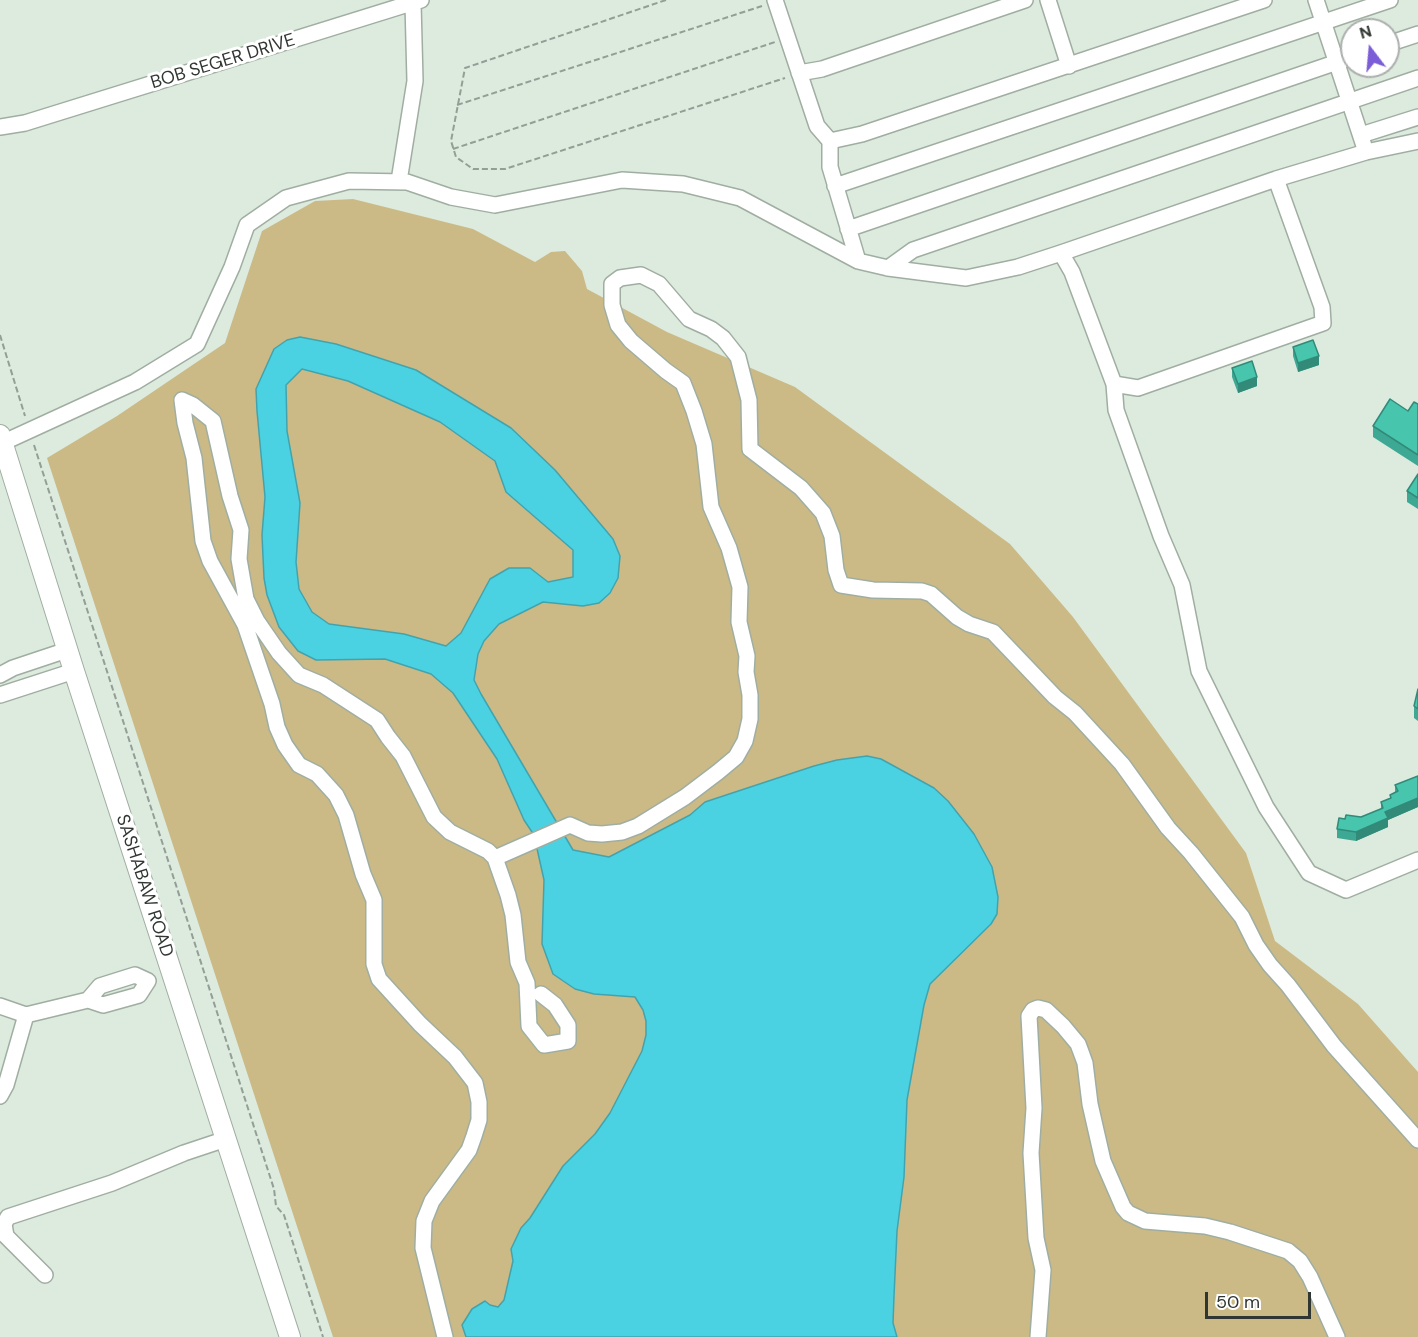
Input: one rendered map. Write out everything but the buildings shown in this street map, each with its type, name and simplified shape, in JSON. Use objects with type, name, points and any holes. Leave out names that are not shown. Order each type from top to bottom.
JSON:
[{"type":"main road","name":"SASHABAW ROAD","points":[[1,439],[67,650],[290,1337]]},
{"type":"lane","points":[[799,74],[822,69],[1025,0]]},
{"type":"lane","points":[[1048,0],[1069,66]]},
{"type":"lane","points":[[830,141],[862,135],[1264,0]]},
{"type":"lane","points":[[1316,0],[1366,152]]},
{"type":"lane","points":[[835,186],[1390,0]]},
{"type":"lane","points":[[399,182],[415,81],[417,1]]},
{"type":"lane","name":"BOB SEGER DRIVE","points":[[0,127],[25,123],[417,1]]},
{"type":"lane","points":[[775,1],[817,126],[830,141],[830,167],[858,261]]},
{"type":"lane","points":[[1400,40],[1418,34]]},
{"type":"lane","points":[[848,229],[1340,61]]},
{"type":"lane","points":[[888,268],[913,250],[1418,78]]},
{"type":"lane","points":[[1361,135],[1418,117]]},
{"type":"lane","name":"BOB SEGER DRIVE","points":[[0,136],[25,123]]},
{"type":"lane","points":[[1,439],[30,431],[135,382],[197,344],[232,267],[247,225],[286,198],[349,181],[407,182],[451,197],[495,205],[622,180],[683,184],[740,198],[858,261],[888,268],[966,278],[1018,267],[1276,179],[1366,152],[1418,141]]},
{"type":"lane","points":[[1114,384],[1138,388],[1323,323],[1322,307],[1276,179]]},
{"type":"lane","points":[[1061,253],[1072,272],[1114,384],[1116,410],[1161,536],[1182,585],[1199,671],[1266,807],[1309,873],[1346,890],[1418,860]]},
{"type":"lane","points":[[495,858],[570,825],[588,833],[622,832],[653,817],[685,797],[736,757],[745,741],[750,719],[750,695],[746,672],[747,656],[739,622],[740,587],[732,558],[711,507],[704,444],[694,411],[683,383],[631,341],[618,325],[612,305],[612,284],[620,278],[641,274],[659,284],[689,319],[711,329],[723,338],[738,357],[749,400],[750,449],[801,488],[824,513],[832,536],[836,570],[841,585],[873,590],[912,590],[931,594],[963,620],[993,632],[1055,697],[1076,714],[1122,764],[1168,828],[1242,917],[1256,945],[1270,965],[1288,984],[1334,1046],[1418,1140]]},
{"type":"lane","points":[[445,1337],[423,1248],[424,1221],[432,1201],[468,1150],[474,1136],[479,1120],[479,1102],[475,1083],[455,1057],[406,1010],[379,979],[374,964],[374,900],[371,888],[363,874],[346,815],[336,795],[317,774],[299,765],[285,745],[238,610],[210,561],[202,540],[194,458],[184,423],[182,400],[193,405],[213,421],[230,496],[241,530],[239,559],[246,599],[257,621],[279,653],[299,675],[323,685],[377,720],[387,737],[403,756],[434,817],[450,832],[488,851],[495,858],[508,894],[513,915],[514,939],[527,983],[529,1026],[544,1045],[568,1041],[568,1025],[555,1005],[541,994]]},
{"type":"lane","points":[[0,675],[13,668],[67,650]]},
{"type":"lane","points":[[0,695],[74,671]]},
{"type":"lane","points":[[0,1006],[26,1015],[88,1000],[103,1005],[139,995],[148,981],[172,974]]},
{"type":"lane","points":[[1038,1337],[1043,1270],[1036,1238],[1031,1153],[1034,1108],[1029,1022],[1029,1016],[1038,1008],[1046,1010],[1078,1044],[1085,1063],[1090,1104],[1103,1161],[1123,1207],[1128,1213],[1145,1221],[1205,1226],[1288,1251],[1300,1261],[1310,1277],[1337,1337]]},
{"type":"lane","points":[[0,1096],[6,1084],[26,1015]]},
{"type":"lane","points":[[45,1275],[6,1236],[4,1224],[8,1217],[112,1183],[184,1153],[226,1139]]},
{"type":"path","points":[[666,0],[465,68],[451,141],[456,157],[473,169],[505,169],[799,74]]},
{"type":"path","points":[[457,105],[775,1]]},
{"type":"path","points":[[453,149],[787,38]]},
{"type":"path","points":[[0,335],[271,1178],[276,1206],[284,1215],[323,1337]]},
{"type":"shaded area","points":[[353,199],[473,229],[535,262],[551,252],[565,251],[582,271],[587,289],[667,332],[795,387],[1010,544],[1073,617],[1246,853],[1275,941],[1358,1004],[1418,1072],[1418,1337],[333,1337],[47,458],[117,416],[225,343],[262,231],[315,201]]},
{"type":"water","points":[[300,337],[336,344],[416,370],[511,428],[555,470],[613,539],[620,556],[618,578],[610,593],[599,603],[583,606],[543,602],[499,624],[484,641],[478,654],[474,680],[573,850],[609,857],[690,815],[705,802],[814,766],[867,756],[881,759],[934,788],[948,801],[974,834],[992,867],[998,897],[997,914],[991,924],[930,984],[924,1005],[907,1100],[904,1177],[897,1231],[894,1296],[893,1323],[897,1337],[466,1337],[462,1325],[472,1309],[485,1301],[498,1307],[504,1300],[513,1261],[511,1249],[521,1228],[530,1218],[563,1166],[595,1134],[610,1113],[642,1051],[646,1035],[646,1021],[643,1010],[635,997],[594,994],[575,989],[553,974],[542,944],[544,880],[534,835],[524,820],[497,759],[453,693],[431,674],[385,659],[316,660],[298,651],[279,627],[267,595],[264,578],[262,535],[265,497],[256,389],[274,349],[287,340]],"holes":[[[302,369],[348,381],[440,422],[495,461],[506,492],[573,550],[573,577],[548,582],[530,568],[509,568],[490,579],[461,633],[446,646],[404,634],[329,624],[312,612],[299,589],[296,562],[300,503],[287,431],[286,385]]]}]
